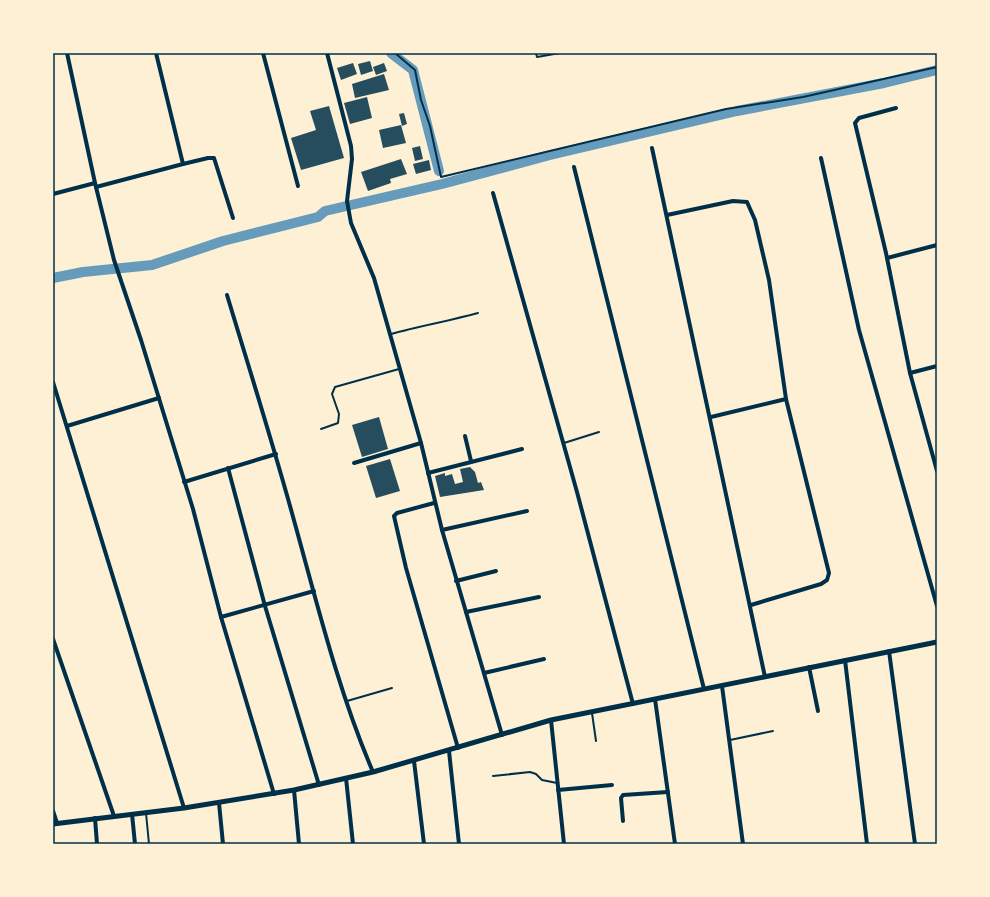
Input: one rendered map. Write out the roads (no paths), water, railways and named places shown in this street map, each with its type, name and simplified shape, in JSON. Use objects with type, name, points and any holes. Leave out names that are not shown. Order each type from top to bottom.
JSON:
[{"type":"street","points":[[67,53],[114,260],[142,340],[193,509],[221,617],[274,794]]},
{"type":"street","points":[[156,53],[183,164]]},
{"type":"street","points":[[263,53],[298,186]]},
{"type":"street","points":[[327,53],[351,146],[352,159],[347,201],[349,213],[374,278],[421,443],[434,502],[456,581],[502,735]]},
{"type":"street","points":[[896,108],[859,118],[855,123],[887,258],[910,373],[937,471]]},
{"type":"street","points":[[652,148],[711,417],[765,677]]},
{"type":"street","points":[[53,194],[208,158],[214,158],[233,218]]},
{"type":"street","points":[[821,158],[858,330],[937,606]]},
{"type":"street","points":[[574,167],[704,689]]},
{"type":"street","points":[[493,193],[563,443],[633,704]]},
{"type":"street","points":[[667,215],[733,201],[743,201],[749,205],[755,220],[769,280],[786,399],[829,573],[827,580],[821,584],[751,605]]},
{"type":"street","points":[[887,258],[937,245]]},
{"type":"street","points":[[227,295],[276,454],[314,591],[347,701],[361,744],[373,772]]},
{"type":"street","points":[[910,373],[937,366]]},
{"type":"street","points":[[53,382],[68,426],[98,531],[184,808]]},
{"type":"street","points":[[68,426],[159,398]]},
{"type":"street","points":[[711,417],[786,399]]},
{"type":"street","points":[[465,436],[471,461]]},
{"type":"street","points":[[354,463],[421,443]]},
{"type":"street","points":[[428,472],[522,449]]},
{"type":"street","points":[[184,482],[276,454]]},
{"type":"street","points":[[228,468],[265,606],[320,785]]},
{"type":"street","points":[[434,502],[397,513],[394,516],[406,568],[458,748]]},
{"type":"street","points":[[442,530],[527,512]]},
{"type":"street","points":[[456,581],[496,572]]},
{"type":"street","points":[[221,617],[265,606],[314,591]]},
{"type":"street","points":[[466,612],[539,597]]},
{"type":"street","points":[[53,639],[114,816]]},
{"type":"street","points":[[53,812],[55,824],[184,808],[274,794],[373,772],[551,720],[937,642]]},
{"type":"street","points":[[890,651],[915,844]]},
{"type":"street","points":[[484,673],[544,659]]},
{"type":"street","points":[[846,660],[867,844]]},
{"type":"street","points":[[809,668],[818,712]]},
{"type":"street","points":[[722,686],[743,844]]},
{"type":"street","points":[[656,699],[675,844]]},
{"type":"street","points":[[551,720],[564,844]]},
{"type":"street","points":[[449,751],[459,844]]},
{"type":"street","points":[[414,761],[424,844]]},
{"type":"street","points":[[346,778],[353,844]]},
{"type":"street","points":[[558,790],[612,785]]},
{"type":"street","points":[[294,790],[299,844]]},
{"type":"street","points":[[623,821],[621,798],[623,795],[668,792]]},
{"type":"street","points":[[219,803],[223,844]]},
{"type":"street","points":[[132,814],[135,844]]},
{"type":"street","points":[[95,818],[97,844]]},
{"type":"lane","points":[[536,53],[537,57],[560,53]]},
{"type":"lane","points":[[390,335],[478,313]]},
{"type":"lane","points":[[321,429],[338,422],[339,414],[332,394],[335,388],[399,368]]},
{"type":"lane","points":[[563,443],[599,432]]},
{"type":"lane","points":[[347,701],[392,688]]},
{"type":"lane","points":[[592,712],[596,741]]},
{"type":"lane","points":[[729,740],[773,731]]},
{"type":"lane","points":[[493,776],[530,772],[536,774],[542,780],[558,783]]},
{"type":"lane","points":[[146,812],[149,844]]},
{"type":"waterway","points":[[391,53],[413,70],[439,171]]},
{"type":"waterway","points":[[53,278],[83,272],[152,265],[223,241],[318,217],[325,211],[442,184],[550,155],[737,111],[884,83],[937,70]]}]
